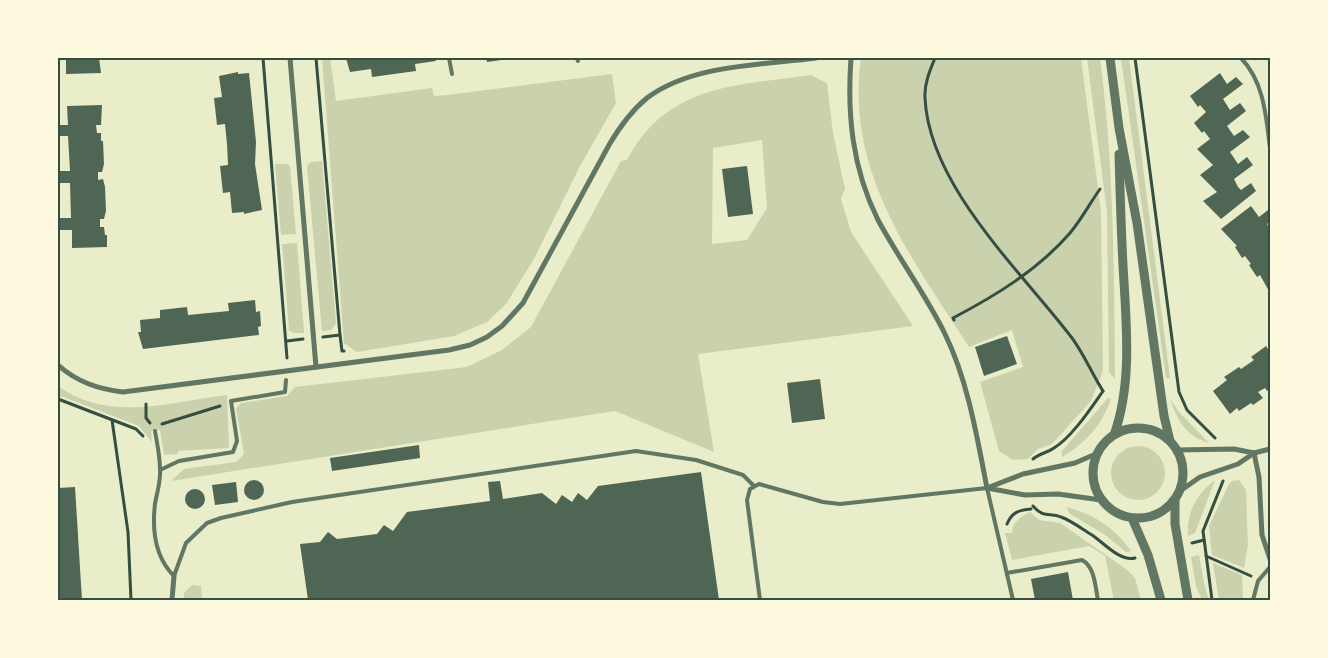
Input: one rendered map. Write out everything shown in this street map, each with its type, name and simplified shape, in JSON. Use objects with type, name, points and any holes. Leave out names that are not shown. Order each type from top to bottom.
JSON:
[{"type":"street","points":[[290,58],[316,367]]},
{"type":"street","points":[[58,365],[75,378],[89,385],[105,390],[123,392],[449,350],[487,337],[508,320],[523,303],[609,145],[620,127],[648,98],[679,81],[706,72],[816,58]]},
{"type":"street","points":[[851,58],[848,98],[849,124],[864,186],[878,218],[946,336],[967,399],[987,488]]},
{"type":"street","points":[[1110,58],[1119,128],[1137,223],[1170,442]]},
{"type":"street","points":[[1114,435],[1122,413],[1125,391],[1126,310],[1119,128]]},
{"type":"street","points":[[987,488],[1026,495],[1058,494],[1101,500],[1120,515],[1144,518],[1156,515],[1175,500],[1180,490],[1183,470],[1176,450],[1170,442],[1149,430],[1131,429],[1114,435],[1104,443],[1098,453],[1093,477],[1101,500]]},
{"type":"street","points":[[1176,450],[1234,449],[1254,453]]},
{"type":"street","points":[[1180,490],[1200,477],[1238,464],[1254,453],[1270,449]]},
{"type":"street","points":[[987,488],[1023,474],[1056,469],[1098,453]]},
{"type":"street","points":[[1254,453],[1260,477],[1262,535],[1270,559]]},
{"type":"street","points":[[1175,500],[1175,524],[1188,600]]},
{"type":"street","points":[[1132,518],[1148,555],[1161,600]]},
{"type":"street","points":[[172,600],[174,576]]},
{"type":"lane","points":[[449,58],[452,74]]},
{"type":"lane","points":[[1241,58],[1249,66],[1259,85],[1265,109],[1270,148]]},
{"type":"lane","points":[[160,470],[180,460],[233,452],[237,441],[230,402],[285,392],[286,380]]},
{"type":"lane","points":[[155,431],[160,470],[154,530],[164,567],[174,576],[186,543],[207,524],[221,518],[292,502],[636,451],[696,460],[743,475],[754,486]]},
{"type":"lane","points":[[760,600],[747,500],[750,489],[764,484],[793,495],[840,504],[987,488],[1013,600]]},
{"type":"lane","points":[[1007,573],[1082,560],[1088,563],[1092,572],[1098,600]]},
{"type":"lane","points":[[1253,600],[1258,581],[1270,568]]},
{"type":"path","points":[[263,58],[287,341],[288,357],[285,362]]},
{"type":"path","points":[[316,58],[340,335],[342,351],[347,351],[347,355]]},
{"type":"path","points":[[935,58],[928,74],[925,96],[928,120],[940,156],[956,191],[1074,340],[1103,391]]},
{"type":"path","points":[[1135,58],[1180,392],[1187,410],[1215,438]]},
{"type":"path","points":[[956,324],[953,318],[987,300],[1022,276],[1070,233],[1100,188]]},
{"type":"path","points":[[322,337],[340,335]]},
{"type":"path","points":[[287,341],[304,339]]},
{"type":"path","points":[[1103,391],[1125,391]]},
{"type":"path","points":[[1030,462],[1039,453],[1054,449],[1083,419],[1103,391]]},
{"type":"path","points":[[1161,392],[1180,392]]},
{"type":"path","points":[[58,399],[136,429],[158,451]]},
{"type":"path","points":[[146,404],[146,418],[155,431],[160,424],[230,402]]},
{"type":"path","points":[[112,420],[121,496],[128,532],[131,600]]},
{"type":"path","points":[[1212,600],[1203,531],[1223,481]]},
{"type":"path","points":[[996,529],[1006,526],[1010,516],[1019,510],[1035,509],[1045,516],[1060,516],[1130,560]]},
{"type":"path","points":[[1206,556],[1245,572],[1258,581]]},
{"type":"green space","points":[[322,58],[330,58],[336,101],[432,88],[434,96],[447,95],[612,74],[616,103],[580,166],[534,259],[506,304],[487,322],[454,336],[357,352],[344,343]]},
{"type":"green space","points":[[861,58],[1081,58],[1101,211],[1103,371],[1091,401],[1052,444],[1038,449],[1028,459],[1013,460],[999,451],[980,382],[1023,367],[1012,330],[969,347],[905,246],[887,211],[873,175],[863,138],[859,99]]},
{"type":"green space","points":[[1087,58],[1100,58],[1105,98],[1111,178],[1115,379],[1109,372],[1107,212]]},
{"type":"green space","points":[[1121,58],[1129,58],[1170,378],[1166,378]]},
{"type":"green space","points":[[811,75],[827,83],[833,133],[845,189],[841,199],[851,232],[913,326],[698,354],[714,452],[615,411],[171,481],[184,469],[236,462],[244,454],[236,408],[241,403],[287,396],[295,387],[467,367],[502,350],[531,327],[621,161],[627,160],[644,135],[662,116],[683,103],[706,93],[756,82]],"holes":[[[762,140],[767,208],[747,240],[712,244],[713,148]]]},
{"type":"green space","points":[[322,161],[336,323],[331,330],[322,331],[307,166],[311,162]]},
{"type":"green space","points":[[275,164],[288,164],[290,167],[296,234],[281,235]]},
{"type":"green space","points":[[297,243],[304,333],[294,333],[289,330],[282,244]]},
{"type":"green space","points":[[58,386],[78,397],[98,404],[119,407],[161,405],[227,395],[229,448],[178,451],[178,454],[164,455],[160,430],[151,431],[152,442],[139,426],[58,395]]},
{"type":"green space","points":[[1108,398],[1111,399],[1098,425],[1079,446],[1062,457],[1062,451]]},
{"type":"green space","points":[[1170,399],[1179,412],[1209,443],[1188,432],[1179,420]]},
{"type":"green space","points":[[1138,446],[1148,448],[1157,454],[1163,463],[1165,473],[1163,483],[1157,492],[1148,498],[1138,500],[1128,498],[1119,492],[1113,483],[1111,473],[1113,463],[1119,454],[1128,448]]},
{"type":"green space","points":[[1215,480],[1195,533],[1188,536],[1189,519],[1194,504],[1203,491]]},
{"type":"green space","points":[[1239,480],[1246,490],[1248,545],[1244,568],[1212,555],[1209,526],[1229,484],[1232,481]]},
{"type":"green space","points":[[1066,507],[1086,514],[1103,523],[1118,535],[1131,551],[1126,552],[1104,534],[1070,514]]},
{"type":"green space","points":[[1030,512],[1039,520],[1060,523],[1126,569],[1135,578],[1141,600],[1114,600],[1105,556],[1089,546],[1012,560],[1005,533],[1012,533],[1012,529],[1018,520]]},
{"type":"green space","points":[[1199,555],[1209,600],[1202,600],[1196,586],[1191,557]]},
{"type":"green space","points":[[1213,563],[1242,575],[1243,600],[1219,600]]},
{"type":"green space","points":[[192,585],[201,586],[202,600],[184,600],[184,593]]},
{"type":"building","points":[[66,58],[99,58],[101,73],[66,74]]},
{"type":"building","points":[[346,58],[435,58],[436,61],[415,64],[416,71],[372,77],[371,69],[350,72]]},
{"type":"building","points":[[486,58],[509,58],[509,59],[487,62]]},
{"type":"building","points":[[238,72],[238,74],[249,73],[256,142],[255,164],[262,210],[244,214],[244,212],[232,213],[230,192],[223,193],[220,166],[228,165],[227,144],[225,124],[217,125],[214,98],[222,97],[219,76]]},
{"type":"building","points":[[1220,73],[1227,84],[1236,77],[1243,84],[1223,99],[1230,110],[1240,103],[1246,111],[1227,126],[1234,136],[1243,130],[1250,137],[1230,152],[1238,164],[1247,157],[1253,165],[1234,179],[1238,187],[1241,190],[1251,183],[1256,191],[1221,219],[1203,201],[1217,192],[1200,175],[1213,165],[1197,149],[1210,139],[1194,123],[1206,112],[1200,105],[1198,107],[1190,96]]},
{"type":"building","points":[[102,105],[101,125],[96,125],[97,133],[101,133],[101,141],[103,141],[104,164],[102,172],[98,172],[98,180],[103,179],[105,187],[106,211],[104,219],[100,219],[100,227],[104,227],[105,235],[107,235],[107,247],[72,248],[72,230],[60,230],[59,218],[71,218],[70,183],[58,183],[58,171],[70,171],[68,136],[58,136],[58,125],[68,125],[67,106]]},
{"type":"building","points":[[747,166],[753,214],[728,217],[722,169]]},
{"type":"building","points":[[1251,206],[1259,217],[1268,210],[1270,213],[1270,221],[1267,224],[1270,230],[1270,293],[1260,275],[1257,277],[1245,256],[1242,258],[1235,247],[1237,246],[1221,229]]},
{"type":"building","points":[[255,300],[256,312],[260,311],[261,326],[258,327],[259,335],[143,349],[138,332],[141,332],[140,320],[160,318],[160,310],[187,307],[188,315],[229,311],[228,303]]},
{"type":"building","points":[[1007,336],[1017,364],[984,376],[975,347]]},
{"type":"building","points":[[1266,346],[1270,352],[1270,388],[1267,391],[1265,388],[1258,392],[1263,398],[1253,405],[1251,403],[1239,411],[1237,408],[1230,414],[1213,391],[1227,380],[1224,377],[1254,360],[1251,357]]},
{"type":"building","points":[[820,379],[825,419],[792,423],[787,383]]},
{"type":"building","points":[[419,445],[420,458],[332,471],[330,458]]},
{"type":"building","points":[[701,472],[719,600],[308,600],[300,544],[320,542],[328,532],[337,539],[377,534],[384,525],[393,531],[407,512],[490,501],[488,482],[500,481],[503,499],[542,493],[556,504],[562,495],[572,502],[578,493],[587,500],[598,486]]},
{"type":"building","points":[[254,480],[261,483],[264,490],[261,497],[254,500],[247,497],[244,490],[247,483]]},
{"type":"building","points":[[236,482],[238,502],[215,505],[212,485]]},
{"type":"building","points":[[75,487],[82,600],[58,600],[58,488]]},
{"type":"building","points":[[195,489],[202,492],[205,499],[202,506],[195,509],[188,506],[185,499],[188,492]]},
{"type":"building","points":[[1068,572],[1073,600],[1035,600],[1031,579]]}]
